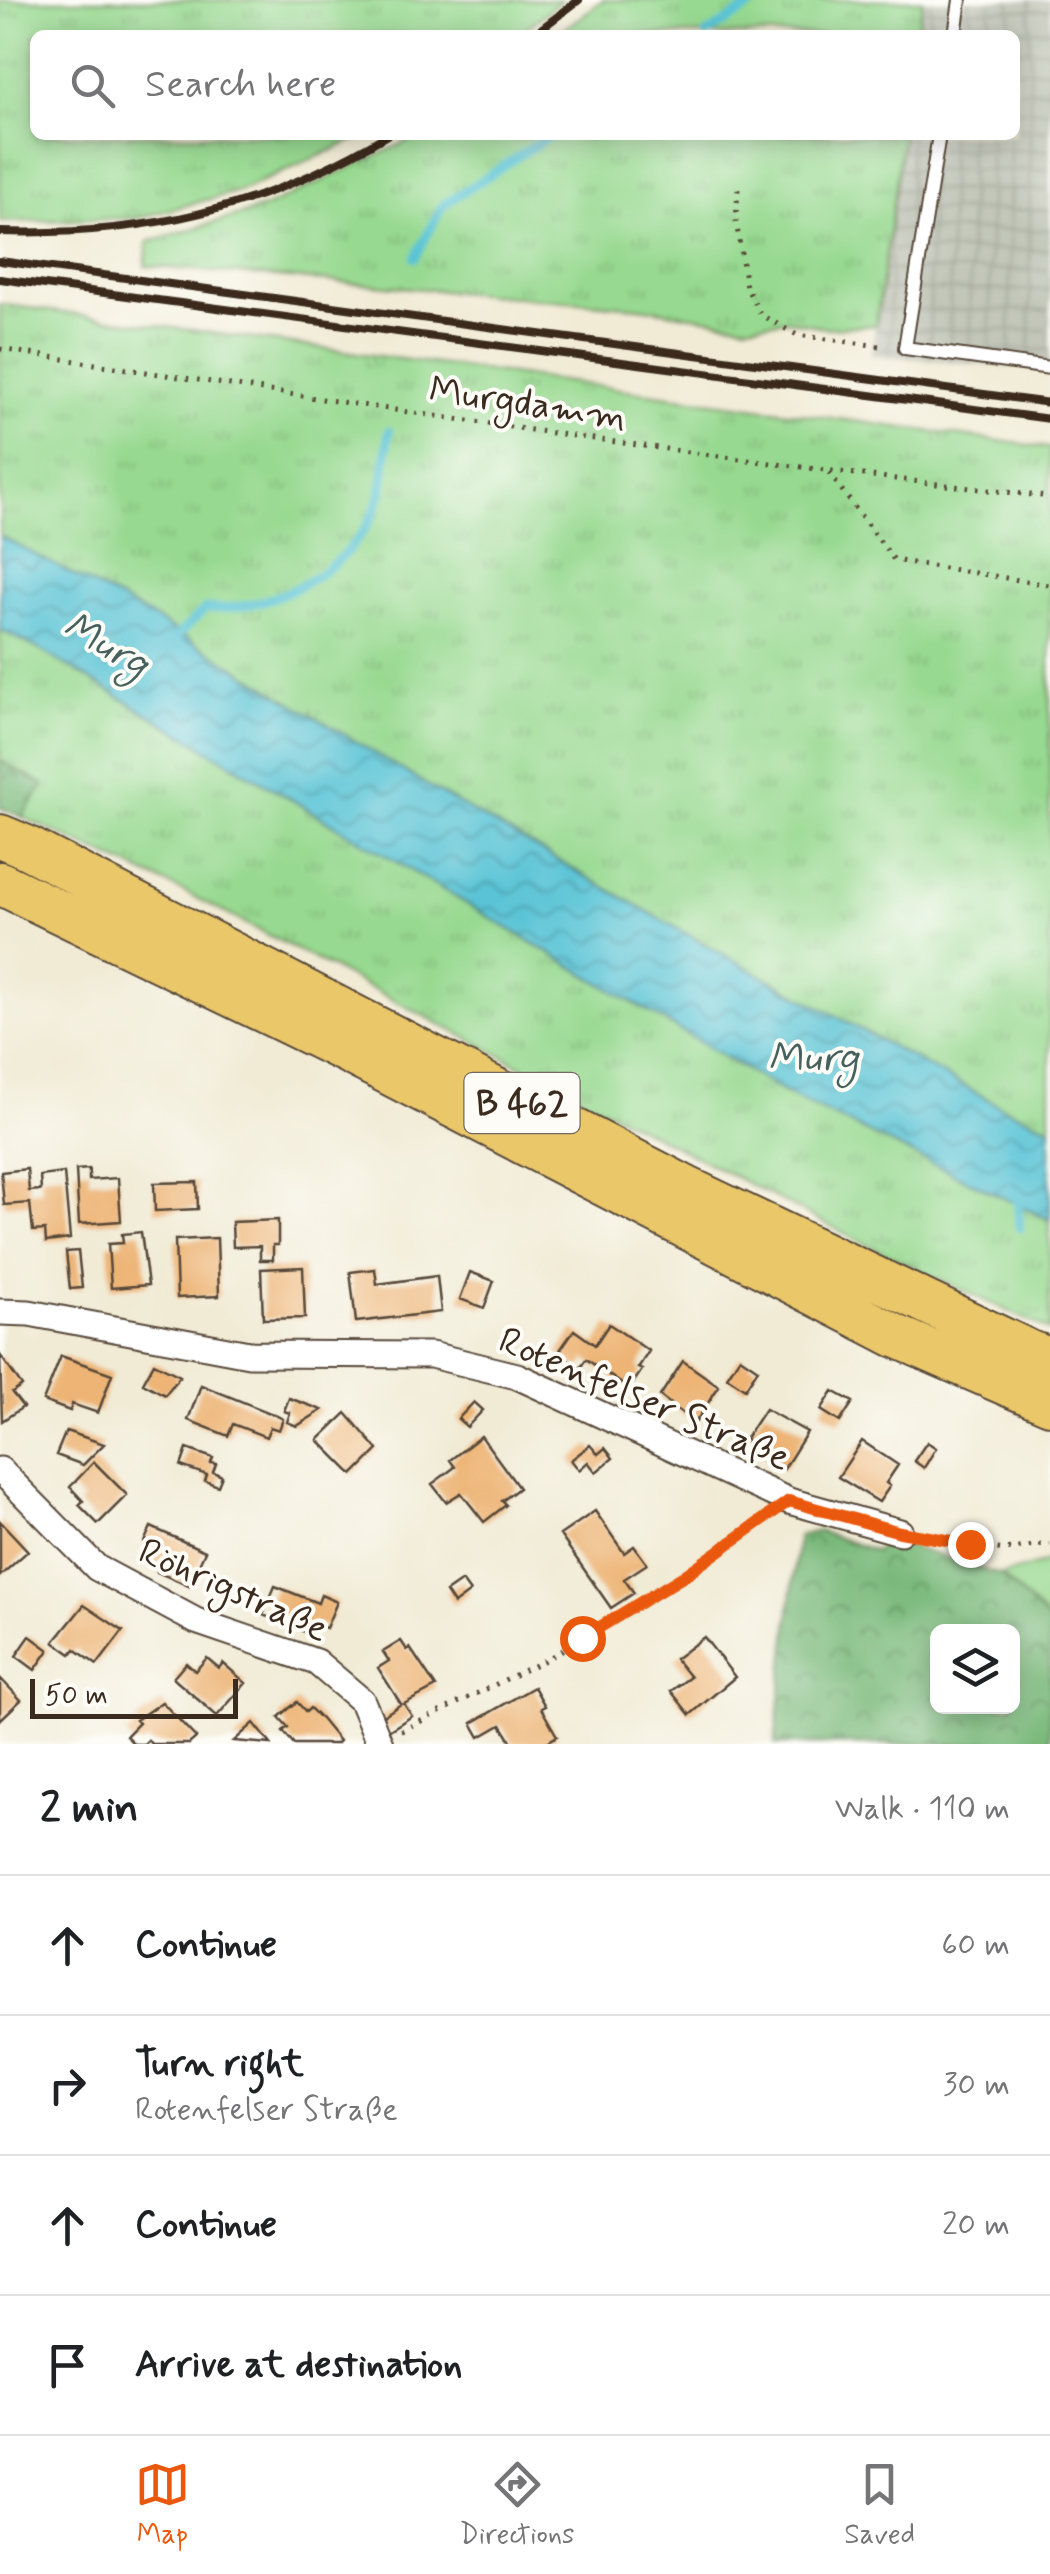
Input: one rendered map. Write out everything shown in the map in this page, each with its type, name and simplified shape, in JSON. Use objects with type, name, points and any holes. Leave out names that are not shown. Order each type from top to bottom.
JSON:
[{"type":"highway","name":"B 462","points":[[0,836],[687,1188],[1050,1359]]},
{"type":"highway","name":"B 462","points":[[0,883],[346,1051],[896,1336],[1050,1403]]},
{"type":"street","name":"Rotenfelser Straße","points":[[0,1312],[29,1313],[249,1354],[431,1355],[517,1376],[789,1501],[900,1532]]},
{"type":"street","name":"Röhrigstraße","points":[[0,1470],[96,1568],[196,1621],[316,1662],[362,1702],[381,1743]]},
{"type":"lane","points":[[956,30],[960,0]]},
{"type":"lane","points":[[938,140],[905,348],[1050,368]]},
{"type":"path","points":[[738,189],[736,220],[746,287],[761,314],[797,335],[905,348]]},
{"type":"path","name":"Murgdamm","points":[[0,349],[416,414],[828,472],[1050,497]]},
{"type":"path","points":[[828,472],[894,560],[1050,585]]},
{"type":"path","points":[[381,1743],[549,1658],[684,1576],[789,1501]]},
{"type":"path","points":[[900,1532],[1004,1550],[1050,1544]]},
{"type":"shaded area","points":[[923,0],[1050,0],[1050,371],[871,355],[902,140],[1020,140],[1020,30],[918,30]]},
{"type":"green space","points":[[0,0],[562,0],[524,30],[30,30],[30,140],[355,140],[240,191],[139,218],[0,222]]},
{"type":"green space","points":[[603,0],[923,0],[918,30],[563,30]]},
{"type":"green space","points":[[410,140],[902,140],[876,325],[829,328],[788,320],[746,325],[639,307],[145,266],[148,242],[264,208]]},
{"type":"green space","points":[[0,304],[1050,448],[1050,1127],[1004,1108],[701,942],[438,792],[151,616],[0,536]]},
{"type":"green space","points":[[0,630],[37,648],[787,1094],[1050,1220],[1050,1331],[861,1242],[183,891],[22,817],[44,785],[0,761]]},
{"type":"green space","points":[[0,761],[44,785],[22,817],[0,808]]},
{"type":"green space","points":[[818,1531],[875,1551],[888,1540],[1001,1575],[1050,1622],[1050,1744],[775,1744],[798,1536]]},
{"type":"green space","points":[[1050,1561],[1050,1622],[1001,1575]]},
{"type":"water","name":"Murg","points":[[0,536],[151,616],[438,792],[701,942],[1004,1108],[1050,1127],[1050,1220],[787,1094],[37,648],[0,630]]},
{"type":"building","points":[[27,1169],[29,1191],[41,1190],[40,1176],[64,1173],[70,1239],[46,1242],[45,1230],[33,1231],[30,1203],[4,1205],[1,1172]]},
{"type":"building","points":[[89,1169],[89,1180],[118,1178],[121,1221],[79,1224],[76,1170]]},
{"type":"building","points":[[197,1182],[198,1209],[155,1211],[154,1183]]},
{"type":"building","points":[[278,1220],[278,1245],[273,1245],[273,1260],[260,1260],[260,1246],[233,1247],[232,1222]]},
{"type":"building","points":[[141,1232],[148,1285],[111,1288],[108,1244],[123,1243],[122,1234]]},
{"type":"building","points":[[217,1238],[219,1296],[177,1298],[175,1240]]},
{"type":"building","points":[[78,1251],[82,1288],[70,1289],[66,1252]]},
{"type":"building","points":[[303,1267],[305,1318],[263,1319],[261,1269]]},
{"type":"building","points":[[375,1269],[377,1284],[437,1276],[441,1312],[356,1322],[350,1272]]},
{"type":"building","points":[[470,1272],[494,1281],[484,1308],[460,1299]]},
{"type":"building","points":[[609,1324],[649,1351],[629,1389],[586,1359],[580,1368],[558,1353],[574,1330],[595,1345]]},
{"type":"building","points":[[0,1355],[22,1386],[12,1393],[23,1407],[2,1421]]},
{"type":"building","points":[[61,1356],[112,1374],[98,1413],[72,1404],[70,1411],[43,1401]]},
{"type":"building","points":[[740,1357],[758,1369],[745,1389],[727,1377]]},
{"type":"building","points":[[683,1361],[719,1386],[695,1423],[660,1396]]},
{"type":"building","points":[[154,1363],[180,1376],[165,1395],[143,1383]]},
{"type":"building","points":[[201,1385],[283,1419],[279,1430],[270,1427],[266,1437],[233,1424],[228,1436],[188,1420]]},
{"type":"building","points":[[833,1391],[853,1402],[840,1422],[821,1410]]},
{"type":"building","points":[[289,1398],[322,1410],[297,1426],[287,1422],[290,1413],[284,1411]]},
{"type":"building","points":[[474,1402],[483,1410],[467,1427],[458,1419]]},
{"type":"building","points":[[765,1409],[807,1432],[784,1469],[745,1439]]},
{"type":"building","points":[[346,1413],[378,1450],[353,1475],[318,1440]]},
{"type":"building","points":[[66,1431],[104,1444],[83,1465],[56,1455]]},
{"type":"building","points":[[481,1436],[519,1488],[502,1501],[506,1505],[484,1522],[461,1493],[446,1502],[432,1484],[455,1467],[450,1460]]},
{"type":"building","points":[[862,1441],[898,1465],[879,1502],[838,1477]]},
{"type":"building","points":[[927,1442],[936,1448],[924,1468],[914,1461]]},
{"type":"building","points":[[590,1445],[598,1454],[605,1448],[613,1458],[596,1472],[588,1462],[579,1470],[571,1460]]},
{"type":"building","points":[[187,1449],[213,1458],[213,1472],[222,1476],[218,1486],[205,1481],[207,1475],[181,1466]]},
{"type":"building","points":[[94,1462],[127,1495],[98,1524],[79,1505],[83,1501],[70,1487]]},
{"type":"building","points":[[595,1511],[624,1553],[634,1546],[647,1564],[624,1579],[634,1593],[611,1608],[560,1535]]},
{"type":"building","points":[[0,1521],[28,1551],[0,1576]]},
{"type":"building","points":[[151,1527],[205,1551],[189,1586],[157,1572],[160,1566],[145,1559],[151,1545],[144,1542]]},
{"type":"building","points":[[462,1581],[470,1592],[454,1604],[446,1592]]},
{"type":"building","points":[[275,1586],[318,1603],[321,1595],[337,1602],[326,1628],[312,1622],[307,1633],[263,1615]]},
{"type":"building","points":[[84,1605],[123,1631],[97,1665],[75,1649],[71,1654],[54,1642]]},
{"type":"building","points":[[30,1636],[49,1650],[35,1670],[16,1656]]},
{"type":"building","points":[[704,1637],[735,1677],[690,1715],[671,1691],[690,1677],[675,1659]]},
{"type":"building","points":[[401,1641],[436,1687],[404,1704],[412,1716],[388,1731],[380,1718],[401,1704],[378,1668],[389,1661],[383,1652]]},
{"type":"building","points":[[207,1658],[219,1668],[223,1663],[246,1683],[217,1716],[173,1678],[186,1663],[195,1671]]},
{"type":"building","points":[[0,1678],[21,1700],[0,1720]]},
{"type":"building","points":[[534,1687],[557,1736],[544,1744],[513,1744],[501,1725],[480,1737],[472,1723]]},
{"type":"building","points":[[162,1702],[196,1738],[189,1744],[151,1744],[148,1740],[134,1744],[126,1736],[139,1723],[136,1720]]},
{"type":"building","points":[[297,1702],[321,1719],[339,1741],[336,1744],[294,1744],[283,1731],[288,1727],[279,1717]]},
{"type":"building","points":[[254,1723],[271,1744],[234,1741]]},
{"type":"waterway","points":[[714,30],[760,0]]},
{"type":"waterway","points":[[415,258],[443,205],[543,140]]},
{"type":"waterway","points":[[174,639],[205,609],[260,602],[313,579],[336,562],[371,519],[383,485],[389,431]]},
{"type":"waterway","points":[[1017,1195],[1020,1228]]},
{"type":"railway","points":[[540,30],[579,0]]},
{"type":"railway","points":[[0,232],[104,229],[201,213],[294,182],[378,140]]},
{"type":"railway","points":[[0,261],[1050,403]]},
{"type":"railway","points":[[0,279],[1050,419]]},
{"type":"route","points":[[582,1638],[684,1576],[789,1501],[900,1532],[970,1544]]}]
